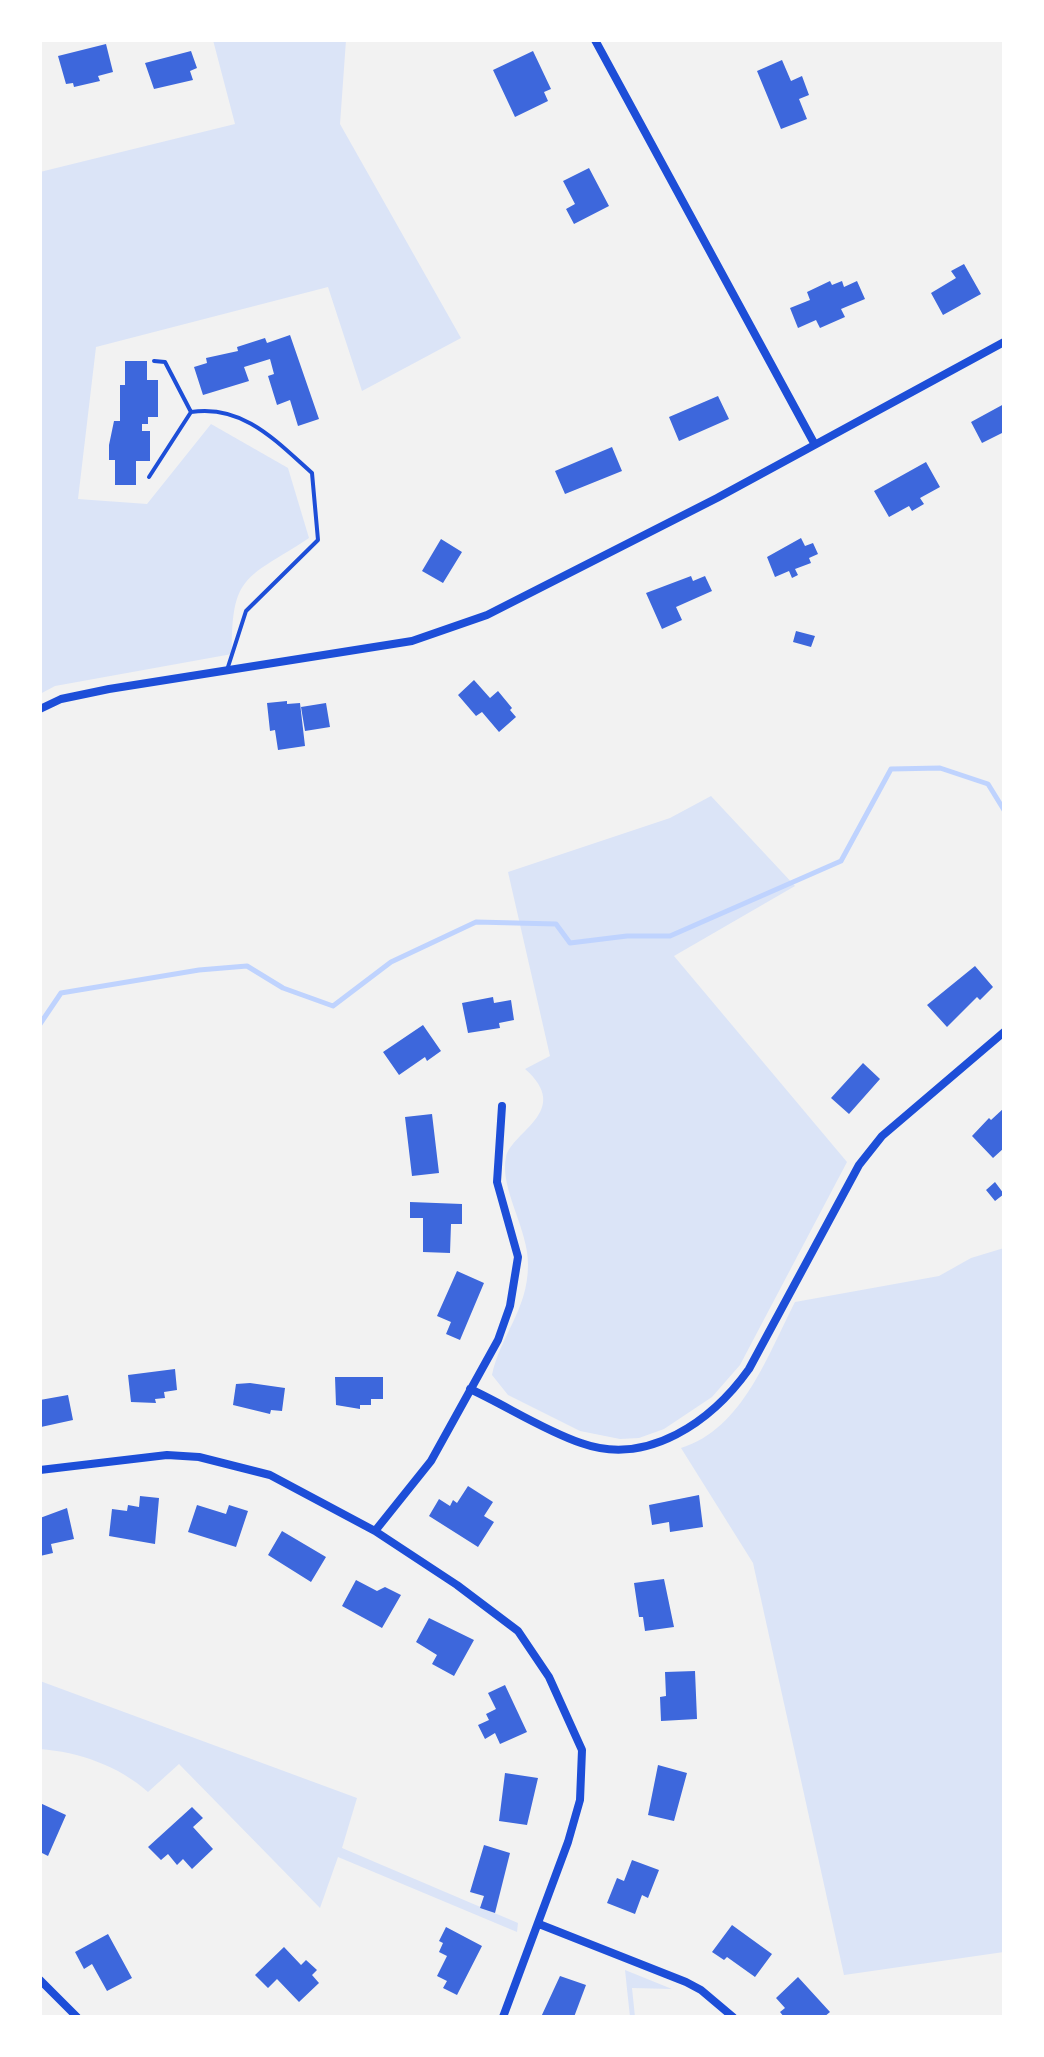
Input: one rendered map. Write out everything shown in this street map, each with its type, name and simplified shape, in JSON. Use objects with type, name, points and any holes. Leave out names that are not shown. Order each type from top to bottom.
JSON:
[{"type":"street","points":[[595,40],[814,443]]},
{"type":"street","points":[[40,709],[78,695],[412,641],[487,615],[717,498],[1004,342]]},
{"type":"street","points":[[470,1389],[583,1444],[638,1448],[687,1430],[733,1392],[749,1369],[859,1165],[882,1136],[1004,1032]]},
{"type":"street","points":[[375,1531],[431,1461],[498,1340],[516,1283],[518,1257],[497,1182],[502,1106]]},
{"type":"street","points":[[40,1470],[144,1455],[199,1457],[270,1475],[375,1531],[457,1585],[518,1631],[538,1656],[575,1729],[582,1750],[580,1800],[539,1924],[503,2017]]},
{"type":"street","points":[[539,1924],[686,1982],[701,1990],[733,2017]]},
{"type":"street","points":[[40,1980],[77,2017]]},
{"type":"lane","points":[[154,361],[165,362],[191,412]]},
{"type":"lane","points":[[149,477],[191,412],[214,408],[237,414],[265,431],[312,473],[318,540],[246,611],[226,673]]},
{"type":"shaded area","points":[[213,40],[346,40],[340,124],[461,338],[362,391],[328,287],[96,347],[78,499],[147,504],[211,424],[288,468],[309,538],[257,571],[247,581],[235,607],[232,654],[55,686],[40,694],[40,172],[235,124]]},
{"type":"shaded area","points":[[711,796],[795,886],[674,956],[847,1162],[740,1365],[712,1397],[664,1429],[639,1438],[620,1439],[580,1431],[508,1395],[492,1375],[524,1296],[527,1281],[527,1252],[510,1196],[506,1157],[542,1108],[543,1097],[538,1084],[525,1069],[550,1056],[508,872],[670,818]]},
{"type":"shaded area","points":[[1004,1248],[1004,1952],[844,1975],[753,1563],[681,1448],[703,1438],[737,1407],[763,1366],[795,1302],[939,1276],[971,1258]]},
{"type":"shaded area","points":[[40,1681],[357,1798],[342,1848],[518,1923],[517,1932],[338,1857],[320,1908],[179,1764],[148,1792],[98,1762],[69,1753],[40,1749]]},
{"type":"shaded area","points":[[625,1970],[672,1989],[632,1988],[635,2017],[630,2017]]},
{"type":"building","points":[[106,44],[113,72],[98,76],[100,81],[74,87],[73,83],[66,84],[58,56]]},
{"type":"building","points":[[191,51],[197,68],[190,71],[193,80],[154,89],[145,63]]},
{"type":"building","points":[[533,51],[551,89],[544,92],[548,101],[515,117],[493,70]]},
{"type":"building","points":[[782,60],[791,81],[802,76],[809,95],[799,99],[807,119],[781,129],[757,71]]},
{"type":"building","points":[[589,168],[609,206],[574,224],[566,209],[575,204],[563,181]]},
{"type":"building","points":[[964,264],[981,294],[943,315],[931,293],[956,278],[951,271]]},
{"type":"building","points":[[830,281],[832,285],[842,281],[844,287],[857,281],[865,299],[841,309],[845,317],[820,328],[816,320],[798,328],[790,308],[810,300],[807,292]]},
{"type":"building","points":[[290,335],[319,419],[298,426],[290,400],[277,405],[268,376],[274,374],[270,359],[244,367],[249,381],[203,395],[194,367],[207,363],[206,358],[238,351],[237,347],[265,338],[267,343]]},
{"type":"building","points":[[125,361],[147,361],[147,380],[158,380],[158,417],[148,417],[148,424],[142,424],[142,431],[150,431],[150,461],[136,461],[136,485],[115,485],[115,460],[109,460],[114,421],[120,421],[120,385],[125,385]]},
{"type":"building","points":[[718,396],[729,419],[679,441],[669,417]]},
{"type":"building","points":[[1004,404],[1004,432],[982,443],[971,422]]},
{"type":"building","points":[[612,447],[622,471],[565,494],[555,471]]},
{"type":"building","points":[[926,462],[940,487],[920,498],[924,504],[912,511],[909,506],[889,517],[874,491]]},
{"type":"building","points":[[801,538],[805,546],[813,543],[818,554],[809,558],[811,563],[795,569],[798,575],[792,578],[789,571],[775,577],[767,557]]},
{"type":"building","points":[[441,539],[462,552],[443,583],[422,571]]},
{"type":"building","points":[[691,576],[693,581],[705,576],[712,591],[676,607],[682,620],[662,629],[646,593]]},
{"type":"building","points":[[796,631],[815,636],[811,647],[793,642]]},
{"type":"building","points":[[474,680],[490,698],[498,691],[512,708],[510,710],[516,717],[499,732],[482,712],[476,716],[458,695]]},
{"type":"building","points":[[287,701],[287,704],[300,703],[305,746],[278,750],[275,730],[270,731],[267,703]]},
{"type":"building","points":[[326,703],[330,727],[305,731],[301,707]]},
{"type":"building","points":[[975,966],[993,987],[980,1000],[977,997],[947,1027],[927,1005]]},
{"type":"building","points":[[493,997],[494,1003],[511,1000],[514,1020],[499,1023],[500,1028],[468,1033],[462,1003]]},
{"type":"building","points":[[423,1025],[441,1051],[427,1061],[425,1057],[399,1075],[383,1052]]},
{"type":"building","points":[[863,1063],[880,1079],[849,1114],[831,1098]]},
{"type":"building","points":[[1004,1108],[1004,1148],[993,1158],[972,1136]]},
{"type":"building","points":[[432,1114],[439,1173],[412,1176],[405,1117]]},
{"type":"building","points":[[995,1182],[1004,1194],[995,1201],[986,1190]]},
{"type":"building","points":[[410,1202],[462,1204],[462,1224],[451,1224],[450,1253],[423,1252],[423,1218],[410,1218]]},
{"type":"building","points":[[457,1271],[484,1283],[460,1340],[446,1334],[451,1322],[437,1316]]},
{"type":"building","points":[[175,1369],[177,1390],[164,1392],[165,1398],[155,1399],[156,1403],[131,1402],[128,1375]]},
{"type":"building","points":[[335,1377],[383,1377],[383,1399],[371,1399],[371,1405],[360,1405],[360,1409],[336,1405]]},
{"type":"building","points":[[236,1384],[285,1388],[282,1411],[271,1410],[270,1414],[233,1405]]},
{"type":"building","points":[[68,1395],[73,1420],[41,1427],[40,1400]]},
{"type":"building","points":[[468,1486],[493,1502],[484,1516],[494,1522],[478,1547],[429,1516],[439,1499],[450,1506],[453,1500],[457,1503]]},
{"type":"building","points":[[699,1495],[703,1527],[670,1532],[669,1522],[652,1525],[649,1505]]},
{"type":"building","points":[[140,1496],[159,1498],[155,1544],[109,1536],[112,1509],[127,1511],[128,1505],[139,1507]]},
{"type":"building","points":[[197,1505],[226,1514],[229,1505],[248,1511],[236,1547],[188,1532]]},
{"type":"building","points":[[67,1508],[74,1539],[51,1544],[53,1553],[40,1556],[40,1518]]},
{"type":"building","points":[[282,1531],[326,1557],[311,1582],[268,1555]]},
{"type":"building","points":[[664,1579],[674,1627],[645,1631],[643,1617],[639,1617],[634,1583]]},
{"type":"building","points":[[356,1580],[377,1591],[385,1587],[401,1595],[382,1628],[342,1606]]},
{"type":"building","points":[[429,1618],[474,1640],[454,1676],[432,1664],[437,1655],[416,1642]]},
{"type":"building","points":[[695,1671],[697,1719],[661,1721],[660,1697],[666,1696],[665,1672]]},
{"type":"building","points":[[505,1685],[527,1732],[500,1744],[495,1733],[485,1739],[478,1725],[489,1720],[486,1714],[496,1709],[488,1693]]},
{"type":"building","points":[[658,1765],[687,1773],[674,1821],[648,1815]]},
{"type":"building","points":[[505,1773],[538,1778],[527,1825],[499,1821]]},
{"type":"building","points":[[40,1803],[66,1815],[48,1856],[40,1852]]},
{"type":"building","points":[[192,1807],[203,1818],[193,1827],[213,1849],[192,1869],[183,1859],[177,1865],[168,1854],[161,1860],[148,1847]]},
{"type":"building","points":[[484,1845],[510,1853],[495,1913],[480,1908],[484,1896],[470,1892]]},
{"type":"building","points":[[632,1860],[659,1870],[648,1898],[642,1895],[635,1914],[607,1903],[617,1878],[624,1881]]},
{"type":"building","points":[[732,1925],[772,1954],[755,1977],[727,1957],[724,1960],[712,1952]]},
{"type":"building","points":[[446,1927],[482,1946],[457,1995],[443,1988],[447,1981],[437,1976],[447,1956],[439,1952],[443,1943],[439,1941]]},
{"type":"building","points":[[108,1934],[132,1978],[107,1991],[92,1964],[84,1969],[75,1952]]},
{"type":"building","points":[[284,1947],[301,1965],[306,1960],[317,1970],[312,1975],[319,1983],[299,2002],[277,1979],[268,1988],[255,1975]]},
{"type":"building","points":[[560,1976],[586,1985],[574,2017],[541,2017]]},
{"type":"building","points":[[798,1977],[830,2012],[824,2017],[784,2017],[780,2012],[785,2008],[776,1998]]},
{"type":"waterway","points":[[40,1024],[61,993],[199,970],[247,966],[283,988],[333,1006],[391,962],[476,922],[556,924],[570,943],[627,936],[670,936],[841,861],[891,769],[940,768],[988,784],[1004,810]]}]
